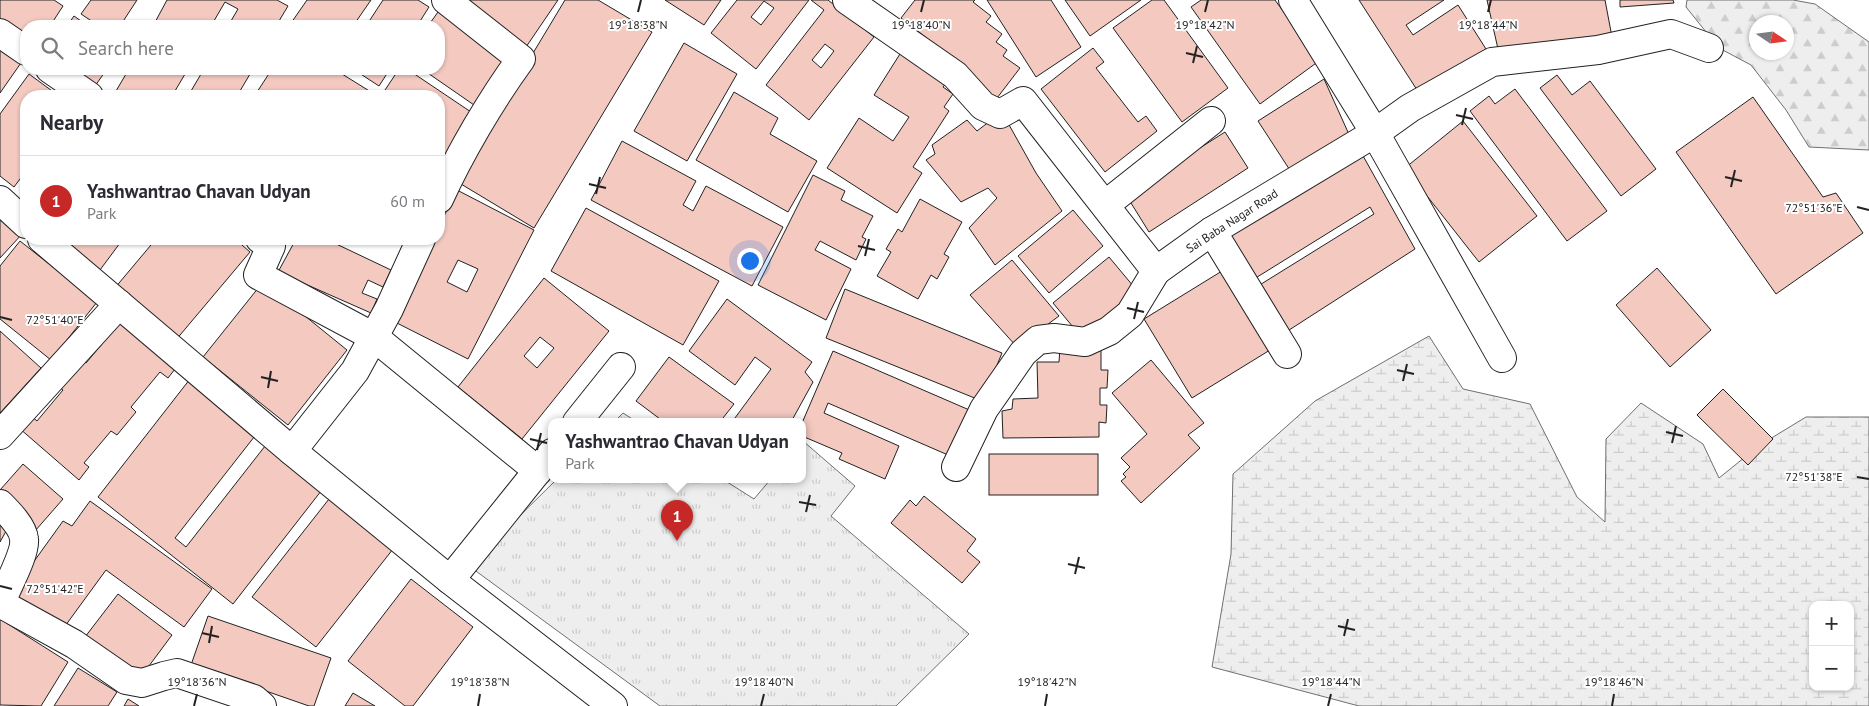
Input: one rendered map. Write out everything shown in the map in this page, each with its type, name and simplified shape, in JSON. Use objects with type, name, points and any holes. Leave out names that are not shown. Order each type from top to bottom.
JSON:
[{"type":"street","points":[[445,185],[506,80],[521,59],[446,0]]},
{"type":"street","points":[[847,0],[955,75],[983,106],[1000,114],[1023,101],[1156,271],[1130,314],[1109,331],[1085,342],[1054,338],[1038,340],[1022,353],[984,409],[956,467]]},
{"type":"street","points":[[1293,0],[1375,133],[1502,358]]},
{"type":"street","points":[[0,33],[20,48]]},
{"type":"street","name":"Sai Baba Nagar Road","points":[[1156,271],[1212,231],[1375,133],[1410,108],[1492,62],[1598,50],[1670,34],[1709,48]]},
{"type":"street","points":[[58,75],[80,90]]},
{"type":"street","points":[[1105,205],[1211,121]]},
{"type":"street","points":[[0,200],[20,218]]},
{"type":"street","points":[[1212,231],[1287,354]]},
{"type":"street","points":[[49,245],[292,451],[450,580],[613,706]]},
{"type":"street","points":[[269,245],[271,246],[258,275],[374,337],[545,462],[450,580]]},
{"type":"street","points":[[292,451],[355,371],[389,308],[418,245]]},
{"type":"street","points":[[0,435],[119,304]]},
{"type":"street","points":[[580,418],[621,367]]},
{"type":"street","points":[[0,504],[16,522],[24,539],[19,563],[3,598],[5,606],[74,644],[126,680],[142,684],[177,673],[254,699],[262,706]]},
{"type":"green space","points":[[1687,0],[1793,0],[1815,4],[1869,42],[1869,150],[1809,147],[1786,110],[1751,65],[1719,48],[1686,7]]},
{"type":"green space","points":[[1429,336],[1463,389],[1530,404],[1577,497],[1605,522],[1606,439],[1641,403],[1703,444],[1719,478],[1760,445],[1806,417],[1869,417],[1869,706],[1359,706],[1212,667],[1231,554],[1233,474],[1315,401]]},
{"type":"green space","points":[[623,413],[631,418],[618,418]]},
{"type":"green space","points":[[806,444],[855,486],[831,516],[969,634],[896,706],[660,706],[469,566],[553,483],[729,483],[754,499],[767,483],[806,483]]},
{"type":"building","points":[[0,0],[54,0],[63,6],[54,20],[20,20],[20,40],[0,25]]},
{"type":"building","points":[[91,0],[137,0],[124,20],[90,20],[81,14]]},
{"type":"building","points":[[167,0],[277,0],[288,6],[280,20],[232,20],[238,9],[225,2],[214,20],[156,20]]},
{"type":"building","points":[[307,0],[371,0],[357,20],[293,20]]},
{"type":"building","points":[[383,0],[418,0],[429,7],[421,20],[370,20]]},
{"type":"building","points":[[456,0],[558,0],[526,47]]},
{"type":"building","points":[[565,0],[598,0],[652,32],[534,228],[456,181]]},
{"type":"building","points":[[665,0],[721,0],[704,25]]},
{"type":"building","points":[[737,0],[809,0],[756,69],[711,33]],"holes":[[[764,1],[774,8],[761,25],[751,17]]]},
{"type":"building","points":[[811,0],[828,0],[874,37],[809,120],[766,85],[824,10]],"holes":[[[825,44],[834,51],[821,68],[812,60]]]},
{"type":"building","points":[[915,0],[975,0],[973,2],[991,16],[986,22],[1002,34],[996,42],[1007,50],[1003,56],[1020,68],[994,102],[969,71],[901,18]]},
{"type":"building","points":[[987,0],[1051,0],[1081,47],[1036,77]]},
{"type":"building","points":[[1065,0],[1141,0],[1090,36]]},
{"type":"building","points":[[1152,0],[1164,0],[1228,88],[1182,122],[1113,28]]},
{"type":"building","points":[[1201,0],[1275,0],[1319,61],[1260,104],[1191,7]]},
{"type":"building","points":[[1359,0],[1444,0],[1406,25],[1413,35],[1458,5],[1486,49],[1419,93]]},
{"type":"building","points":[[1487,0],[1605,0],[1612,37],[1498,49]]},
{"type":"building","points":[[1620,0],[1673,0],[1674,3],[1620,7]]},
{"type":"building","points":[[438,12],[506,59],[474,105],[431,75],[445,75],[445,20],[432,20]]},
{"type":"building","points":[[74,16],[80,20],[71,20]]},
{"type":"building","points":[[0,40],[20,57],[20,64],[0,93]]},
{"type":"building","points":[[684,43],[737,74],[687,161],[634,131]]},
{"type":"building","points":[[905,46],[951,76],[943,87],[953,94],[944,107],[949,111],[913,167],[922,173],[897,213],[827,168],[859,118],[893,141],[909,117],[874,95]]},
{"type":"building","points":[[1093,48],[1104,62],[1096,68],[1138,122],[1146,116],[1157,131],[1105,172],[1041,89]]},
{"type":"building","points":[[28,75],[51,90],[20,90],[20,179],[14,187],[0,176],[0,114]]},
{"type":"building","points":[[79,75],[103,75],[95,86]]},
{"type":"building","points":[[125,75],[184,75],[176,90],[117,90]]},
{"type":"building","points":[[200,75],[249,75],[241,90],[192,90]]},
{"type":"building","points":[[268,75],[344,75],[368,90],[258,90]]},
{"type":"building","points":[[362,75],[386,75],[379,86]]},
{"type":"building","points":[[395,75],[416,75],[438,90],[385,90]]},
{"type":"building","points":[[1557,75],[1572,95],[1590,81],[1656,169],[1621,196],[1540,88]]},
{"type":"building","points":[[1324,79],[1352,141],[1295,178],[1258,121]]},
{"type":"building","points":[[1515,89],[1607,211],[1567,241],[1470,111],[1489,96],[1495,104]]},
{"type":"building","points":[[734,92],[778,118],[770,134],[817,161],[788,212],[696,160]]},
{"type":"building","points":[[445,95],[474,114],[445,158]]},
{"type":"building","points":[[1753,97],[1823,197],[1836,193],[1863,233],[1776,294],[1676,152]]},
{"type":"building","points":[[994,118],[1000,128],[1008,123],[1036,173],[1062,211],[995,265],[969,228],[997,198],[988,188],[961,202],[926,160],[935,154],[932,145],[967,120],[977,131]]},
{"type":"building","points":[[1463,121],[1537,216],[1479,262],[1405,168]]},
{"type":"building","points":[[1225,132],[1248,168],[1149,232],[1126,195]]},
{"type":"building","points":[[622,141],[696,181],[683,205],[693,211],[706,186],[783,227],[752,286],[591,200]]},
{"type":"building","points":[[1362,154],[1415,249],[1286,332],[1258,286],[1374,214],[1370,207],[1254,279],[1228,237]]},
{"type":"building","points":[[813,175],[845,191],[841,200],[873,216],[862,237],[866,239],[856,260],[820,241],[815,250],[851,269],[826,320],[758,285]]},
{"type":"building","points":[[457,190],[534,230],[468,359],[391,320],[429,245],[445,245],[445,214]],"holes":[[[458,260],[478,269],[467,292],[447,282]]]},
{"type":"building","points":[[920,199],[962,222],[944,254],[949,257],[937,279],[931,275],[918,299],[877,276],[891,252],[886,249],[898,229],[902,232]]},
{"type":"building","points":[[586,208],[719,281],[683,345],[551,271]]},
{"type":"building","points":[[1073,210],[1103,246],[1049,293],[1018,256]]},
{"type":"building","points":[[0,211],[20,230],[20,236],[0,258]]},
{"type":"building","points":[[20,241],[20,245],[25,245],[97,302],[51,360],[0,319],[0,266]]},
{"type":"building","points":[[57,245],[119,245],[97,274]]},
{"type":"building","points":[[151,245],[242,245],[250,252],[175,341],[114,289]]},
{"type":"building","points":[[293,245],[338,245],[391,270],[383,287],[368,280],[362,293],[377,299],[371,313],[278,272]]},
{"type":"building","points":[[1109,257],[1139,293],[1083,339],[1053,303]]},
{"type":"building","points":[[1012,260],[1059,316],[1017,347],[970,295]]},
{"type":"building","points":[[1657,268],[1711,330],[1670,367],[1616,305]]},
{"type":"building","points":[[1222,271],[1270,350],[1192,398],[1144,319]]},
{"type":"building","points":[[544,278],[609,331],[522,439],[458,387]],"holes":[[[540,337],[554,348],[537,368],[524,356]]]},
{"type":"building","points":[[263,282],[347,350],[288,425],[203,357]]},
{"type":"building","points":[[845,289],[1002,353],[982,401],[826,338]]},
{"type":"building","points":[[727,299],[812,362],[805,372],[813,382],[793,418],[735,418],[771,369],[755,357],[735,385],[689,351]]},
{"type":"building","points":[[116,318],[175,369],[168,378],[160,372],[131,407],[136,412],[117,435],[111,431],[84,463],[89,467],[79,480],[19,428],[30,415],[37,421],[63,390],[56,385],[79,357],[86,363],[113,331]]},
{"type":"building","points":[[0,331],[41,368],[0,413]]},
{"type":"building","points":[[1060,347],[1101,350],[1101,370],[1108,370],[1107,388],[1100,388],[1100,405],[1107,405],[1106,423],[1099,422],[1099,437],[1003,438],[1002,411],[1012,409],[1013,399],[1038,398],[1037,362],[1059,362]]},
{"type":"building","points":[[833,351],[974,412],[955,458],[828,403],[824,413],[899,446],[885,479],[839,459],[842,453],[806,438],[806,418],[804,418]]},
{"type":"building","points":[[669,357],[734,404],[723,418],[659,418],[636,401]]},
{"type":"building","points":[[1151,360],[1204,423],[1188,435],[1200,448],[1141,503],[1121,481],[1126,477],[1123,474],[1130,467],[1121,458],[1147,434],[1112,393]]},
{"type":"building","points":[[190,379],[258,432],[175,538],[186,547],[269,441],[325,486],[233,604],[98,497]]},
{"type":"building","points":[[1723,389],[1773,439],[1748,465],[1697,415]]},
{"type":"building","points":[[989,454],[1098,454],[1098,495],[989,495]]},
{"type":"building","points":[[23,464],[63,499],[35,531],[0,500],[0,490]]},
{"type":"building","points":[[924,496],[976,539],[967,551],[980,562],[962,583],[891,523],[910,500],[916,506]]},
{"type":"building","points":[[329,499],[393,549],[316,647],[252,597]]},
{"type":"building","points":[[90,501],[212,589],[184,627],[106,570],[60,633],[7,599],[63,521],[72,526]]},
{"type":"building","points":[[0,521],[9,526],[0,542]]},
{"type":"building","points":[[411,579],[473,627],[413,706],[405,706],[348,661]]},
{"type":"building","points":[[118,594],[172,635],[140,678],[85,637]]},
{"type":"building","points":[[208,616],[331,658],[314,706],[309,706],[191,665]]},
{"type":"building","points":[[0,619],[68,662],[41,706],[0,705]]},
{"type":"building","points":[[78,668],[117,692],[108,706],[54,706]]},
{"type":"building","points":[[353,693],[375,706],[345,706]]},
{"type":"building","points":[[128,699],[139,706],[124,706]]},
{"type":"place","name":"Yashwantrao Chavan Udyan","points":[[677,541]]}]
